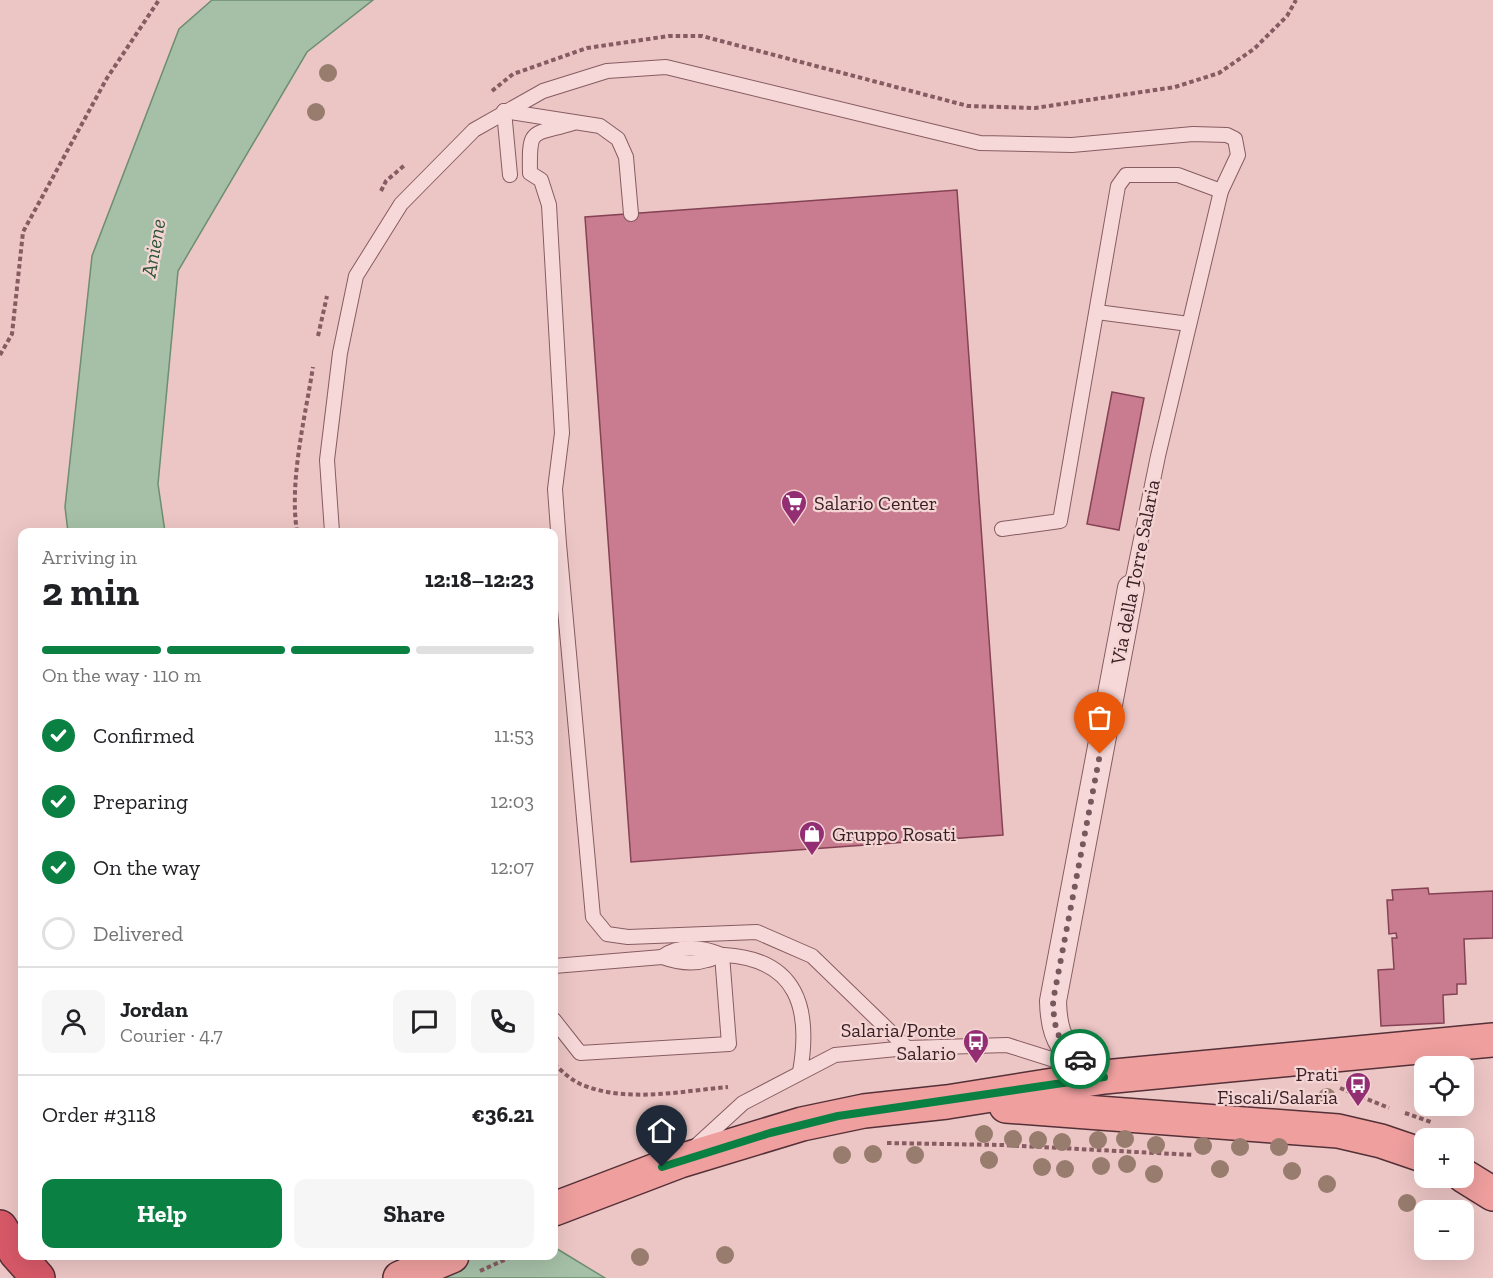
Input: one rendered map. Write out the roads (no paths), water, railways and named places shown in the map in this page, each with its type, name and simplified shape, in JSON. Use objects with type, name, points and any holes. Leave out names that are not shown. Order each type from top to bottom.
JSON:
[{"type":"highway","points":[[0,1227],[18,1255]]},
{"type":"highway","points":[[22,1260],[38,1278]]},
{"type":"main road","points":[[558,1207],[609,1186],[680,1161],[829,1118],[1104,1077],[1493,1040]]},
{"type":"main road","points":[[948,1102],[1210,1119],[1338,1131],[1381,1141],[1414,1152]]},
{"type":"main road","points":[[1474,1182],[1493,1194]]},
{"type":"main road","points":[[400,1278],[464,1264]]},
{"type":"street","name":"Via della Torre Salaria","points":[[1104,1077],[1071,1053],[1059,1041],[1054,1026],[1053,1001],[1131,588]]},
{"type":"lane","name":"Via della Torre Salaria","points":[[332,528],[327,460],[340,353],[356,276],[401,204],[474,130],[504,111],[543,91],[607,71],[666,67],[980,143],[1072,145],[1193,134],[1227,135],[1236,142],[1238,155],[1221,191],[1158,456],[1131,588]]},
{"type":"lane","points":[[510,175],[504,111],[600,126],[618,139],[626,157],[630,214]]},
{"type":"lane","points":[[558,528],[555,489],[562,433],[549,205],[541,180],[530,173],[529,143],[530,138],[536,135],[573,123]]},
{"type":"lane","points":[[1002,529],[1060,521],[1118,186],[1126,175],[1178,175],[1221,191]]},
{"type":"lane","points":[[1097,312],[1189,324]]},
{"type":"lane","points":[[558,534],[593,917],[607,934],[628,937],[757,932],[812,956],[907,1048]]},
{"type":"lane","points":[[558,966],[662,957],[672,950],[703,948],[722,955],[756,961],[786,977],[802,1009],[804,1050],[800,1072]]},
{"type":"lane","points":[[558,1025],[580,1053],[729,1044],[722,955]]},
{"type":"lane","points":[[680,1161],[743,1103],[835,1055],[907,1048],[1007,1045],[1104,1077]]},
{"type":"water","name":"Aniene","points":[[212,0],[373,0],[307,52],[178,271],[158,484],[164,528],[68,528],[65,507],[92,256],[179,29]]},
{"type":"water","points":[[558,1249],[605,1278],[435,1278],[419,1260],[558,1260]]},
{"type":"place","name":"Salario Center","points":[[794,526]]},
{"type":"place","name":"Gruppo Rosati","points":[[812,857]]},
{"type":"place","name":"Salaria/Ponte Salario","points":[[976,1065]]},
{"type":"place","name":"Prati Fiscali/Salaria","points":[[1358,1108]]}]
